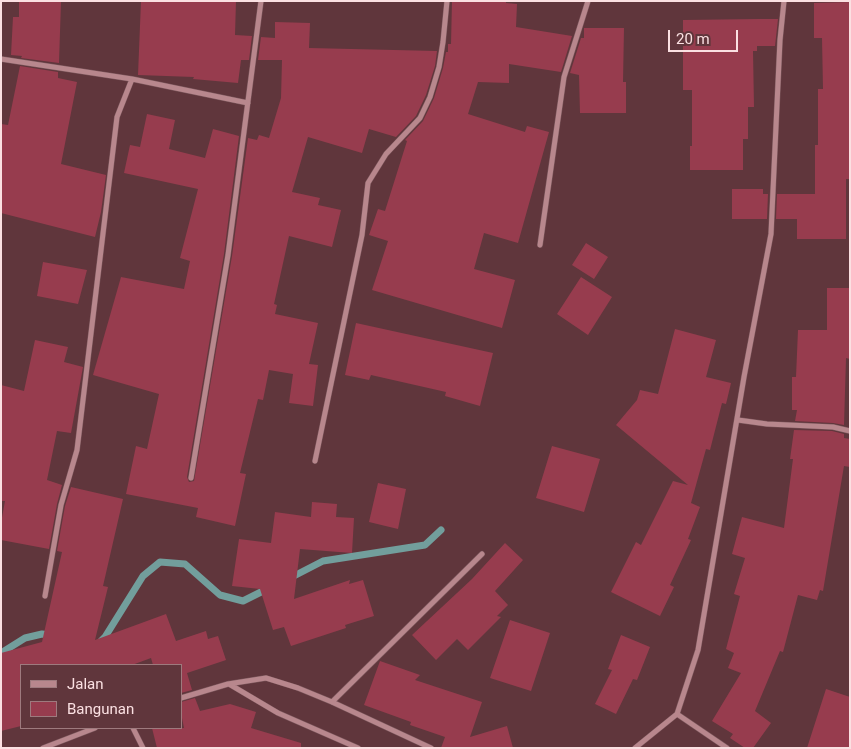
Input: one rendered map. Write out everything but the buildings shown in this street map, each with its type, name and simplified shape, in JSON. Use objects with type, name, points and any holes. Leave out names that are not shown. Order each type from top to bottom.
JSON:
[{"type":"street","points":[[192,478],[228,255],[261,1]]},
{"type":"street","points":[[316,461],[362,236],[368,183],[386,154],[420,118],[430,97],[439,67],[447,1]]},
{"type":"street","points":[[540,245],[564,77],[588,1]]},
{"type":"street","points":[[634,748],[677,714],[698,650],[771,234],[780,40],[784,1]]},
{"type":"street","points":[[1,59],[132,79],[248,103]]},
{"type":"street","points":[[45,596],[61,505],[77,450],[118,117],[132,79]]},
{"type":"street","points":[[738,420],[767,424],[833,427],[850,431]]},
{"type":"street","points":[[332,702],[482,554]]},
{"type":"street","points":[[182,698],[228,684],[266,678],[298,688],[332,702],[431,748]]},
{"type":"street","points":[[228,684],[278,712],[358,748]]},
{"type":"street","points":[[677,714],[727,748]]},
{"type":"street","points":[[43,748],[92,729]]},
{"type":"street","points":[[134,729],[143,748]]},
{"type":"waterway","points":[[290,578],[323,561],[425,545],[441,530]]},
{"type":"waterway","points":[[101,641],[143,576],[160,562],[185,564],[220,595],[243,601],[269,588]]},
{"type":"waterway","points":[[1,653],[25,638],[42,634],[52,635]]}]
